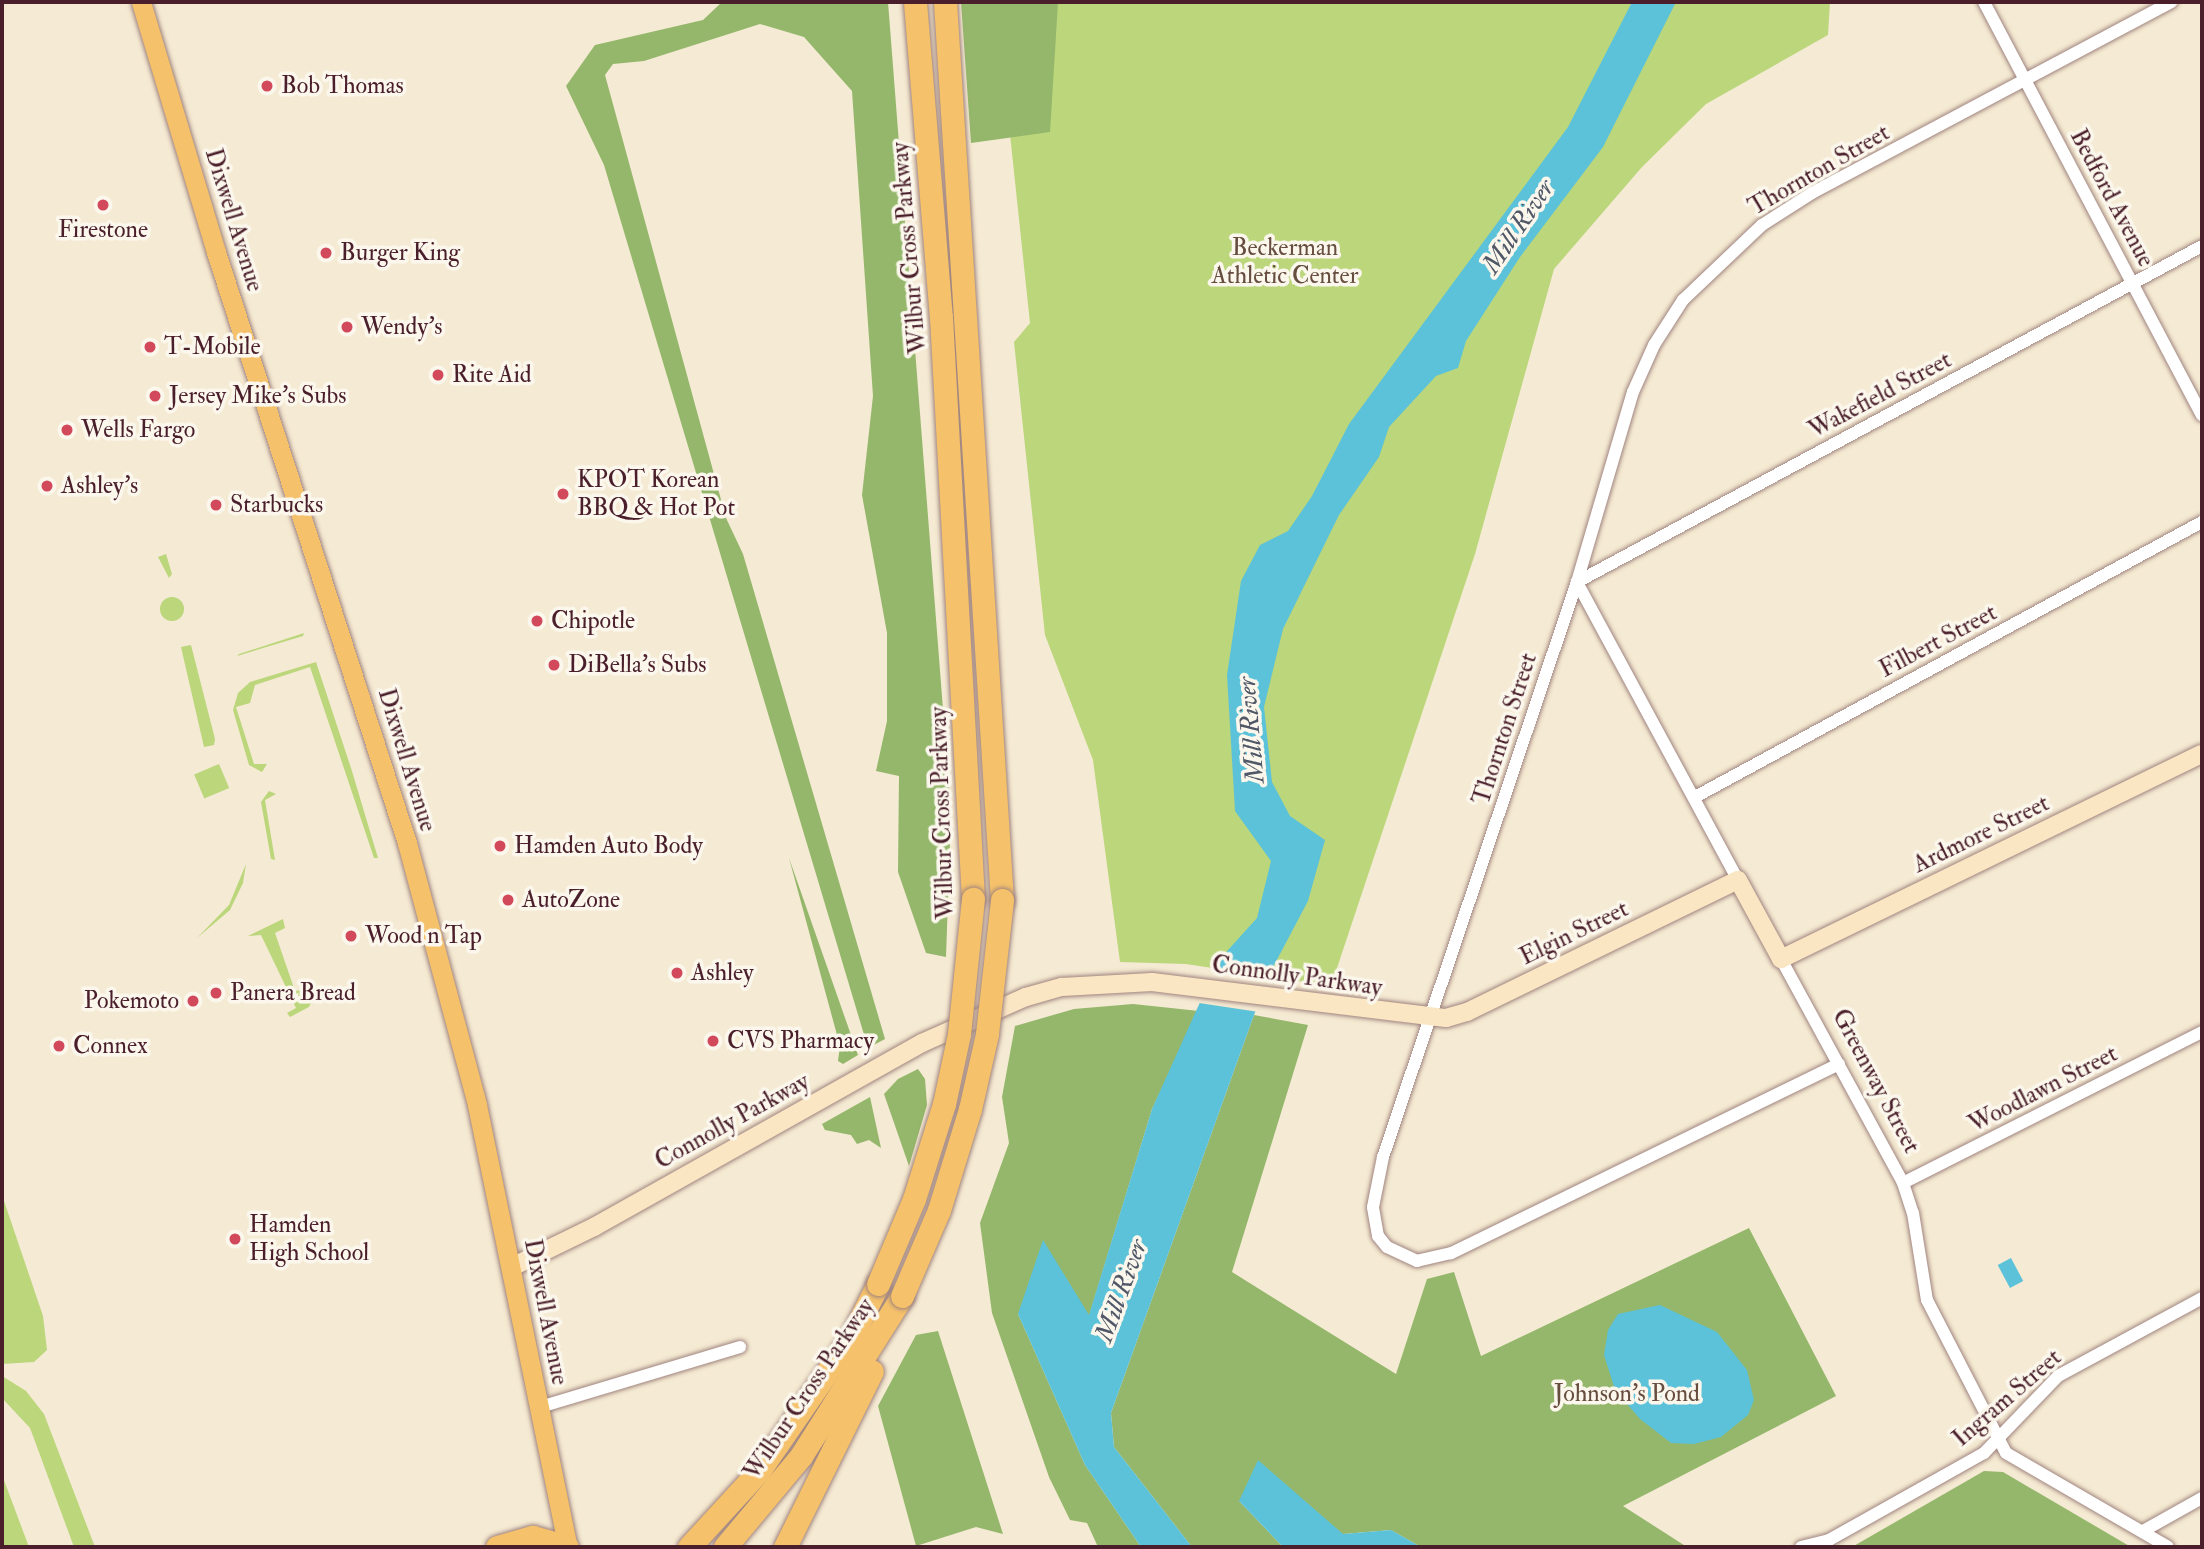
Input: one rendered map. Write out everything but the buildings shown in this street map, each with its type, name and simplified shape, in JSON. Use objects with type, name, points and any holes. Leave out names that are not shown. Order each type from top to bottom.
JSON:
[{"type":"highway","name":"Wilbur Cross Parkway","points":[[689,1547],[759,1471],[852,1336],[878,1284],[914,1199],[944,1104],[959,1034],[973,899],[941,317],[915,2]]},
{"type":"highway","name":"Wilbur Cross Parkway","points":[[724,1547],[801,1457],[902,1296],[939,1210],[970,1109],[987,1034],[1002,900],[945,2]]},
{"type":"highway","points":[[785,1547],[896,1324],[902,1296]]},
{"type":"highway","points":[[497,1547],[533,1537],[567,1547]]},
{"type":"main road","name":"Dixwell Avenue","points":[[141,2],[216,252],[407,843],[477,1105],[512,1266],[567,1547]]},
{"type":"main road","name":"Ardmore Street","points":[[1781,958],[2202,754]]},
{"type":"main road","name":"Elgin Street","points":[[1429,1018],[1467,1012],[1738,880]]},
{"type":"main road","name":"Greenway Street","points":[[1738,880],[1781,958]]},
{"type":"main road","name":"Connolly Parkway","points":[[512,1266],[594,1227],[922,1043],[1000,1006],[1062,987],[1152,982],[1429,1018]]},
{"type":"street","name":"Bedford Avenue","points":[[1984,2],[2202,415]]},
{"type":"street","name":"Thornton Street","points":[[1839,1064],[1451,1253],[1417,1261],[1387,1247],[1378,1236],[1373,1207],[1383,1157],[1577,582],[1633,392],[1654,345],[1683,300],[1762,225],[1812,192],[2171,2]]},
{"type":"street","name":"Wakefield Street","points":[[1577,582],[2202,246]]},
{"type":"street","name":"Filbert Street","points":[[1695,797],[2202,522]]},
{"type":"street","name":"Greenway Street","points":[[1577,582],[1738,880]]},
{"type":"street","name":"Greenway Street","points":[[1781,958],[1903,1183],[1913,1213],[1927,1300],[2006,1453],[2168,1547]]},
{"type":"street","name":"Woodlawn Street","points":[[1903,1183],[2202,1032]]},
{"type":"street","name":"Ingram Street","points":[[1801,1547],[1829,1540],[1984,1453],[2058,1376],[2202,1298]]},
{"type":"street","points":[[540,1407],[740,1347]]},
{"type":"street","points":[[2143,1531],[2202,1498]]},
{"type":"green space","points":[[722,2],[888,2],[951,812],[946,957],[926,953],[898,872],[899,776],[876,771],[887,721],[887,633],[862,495],[873,396],[852,91],[804,37],[760,24],[644,61],[613,64],[605,75],[726,518],[743,554],[885,1039],[868,1048],[604,165],[566,86],[595,45],[703,20]]},
{"type":"green space","points":[[961,2],[1058,2],[1050,132],[971,143]]},
{"type":"green space","name":"Beckerman Athletic Center","points":[[996,2],[1830,2],[1828,35],[1706,104],[1642,167],[1554,269],[1475,554],[1331,986],[1186,964],[1120,962],[1093,760],[1045,635],[1014,342],[1030,323]]},
{"type":"green space","points":[[166,554],[172,574],[169,578],[158,557]]},
{"type":"green space","points":[[172,597],[181,600],[184,609],[181,618],[172,621],[163,618],[160,609],[163,600]]},
{"type":"green space","points":[[304,633],[303,636],[237,656],[239,654]]},
{"type":"green space","points":[[191,645],[215,739],[214,745],[204,747],[181,647]]},
{"type":"green space","points":[[316,662],[378,858],[374,858],[310,667],[255,685],[250,703],[236,707],[254,764],[267,764],[262,772],[249,765],[233,710],[238,693],[250,682]]},
{"type":"green space","points":[[219,764],[229,788],[204,798],[194,775]]},
{"type":"green space","points":[[269,791],[276,794],[265,800],[275,860],[271,859],[261,802]]},
{"type":"green space","points":[[789,858],[858,1055],[843,1064],[838,1061],[840,1046]]},
{"type":"green space","points":[[246,864],[243,883],[230,910],[197,938],[229,905]]},
{"type":"green space","points":[[283,919],[285,928],[275,933],[295,991],[307,989],[312,1001],[309,1007],[290,1017],[287,1013],[296,1008],[261,935],[248,936]]},
{"type":"green space","points":[[1133,1004],[1199,1011],[1152,1109],[1089,1316],[1018,1314],[1085,1465],[1141,1547],[1098,1547],[1087,1523],[1070,1520],[1049,1477],[992,1313],[980,1223],[1009,1143],[1002,1097],[1015,1026],[1074,1009]]},
{"type":"green space","points":[[1254,1015],[1308,1025],[1232,1272],[1396,1374],[1427,1279],[1454,1272],[1481,1356],[1749,1228],[1836,1396],[1623,1506],[1687,1547],[1421,1547],[1391,1530],[1343,1534],[1239,1501],[1283,1547],[1192,1547],[1114,1447],[1111,1413]]},
{"type":"green space","points":[[918,1069],[925,1079],[927,1105],[909,1166],[884,1094],[898,1079]]},
{"type":"green space","points":[[870,1097],[881,1148],[869,1140],[857,1144],[851,1135],[825,1130],[822,1124]]},
{"type":"green space","points":[[2,1195],[43,1316],[47,1350],[34,1362],[2,1364]]},
{"type":"green space","points":[[938,1331],[1003,1534],[976,1527],[916,1546],[878,1406],[916,1335]]},
{"type":"green space","points":[[2,1376],[26,1391],[44,1414],[95,1547],[74,1547],[30,1428],[2,1398]]},
{"type":"green space","points":[[1984,1471],[2003,1472],[2131,1547],[1852,1547]]},
{"type":"green space","points":[[2,1475],[29,1547],[2,1547]]},
{"type":"water","name":"Mill River","points":[[1632,2],[1676,2],[1603,147],[1520,257],[1466,341],[1458,368],[1436,376],[1389,427],[1379,457],[1339,515],[1283,629],[1264,707],[1272,782],[1290,816],[1325,840],[1308,901],[1271,971],[1254,1015],[1111,1413],[1114,1447],[1192,1547],[1141,1547],[1085,1465],[1018,1314],[1043,1240],[1089,1315],[1152,1109],[1219,960],[1257,918],[1271,861],[1235,811],[1227,675],[1241,581],[1260,545],[1288,531],[1312,496],[1349,424],[1568,127]]},
{"type":"water","points":[[2011,1258],[2023,1281],[2010,1288],[1998,1265]]},
{"type":"water","name":"Johnson's Pond","points":[[1660,1305],[1717,1332],[1747,1370],[1754,1400],[1748,1415],[1721,1437],[1694,1444],[1671,1443],[1640,1419],[1615,1390],[1604,1355],[1608,1330],[1618,1314]]},
{"type":"water","points":[[1258,1460],[1343,1534],[1391,1530],[1421,1547],[1283,1547],[1239,1501]]},
{"type":"pier","points":[[1210,972],[1271,982],[1259,1012],[1199,1003]]},
{"type":"place","name":"Bob Thomas","points":[[267,86]]},
{"type":"place","name":"Firestone","points":[[103,205]]},
{"type":"place","name":"Burger King","points":[[326,253]]},
{"type":"place","name":"Wendy's","points":[[347,327]]},
{"type":"place","name":"T-Mobile","points":[[150,347]]},
{"type":"place","name":"Rite Aid","points":[[438,375]]},
{"type":"place","name":"Jersey Mike's Subs","points":[[155,396]]},
{"type":"place","name":"Wells Fargo","points":[[67,430]]},
{"type":"place","name":"Ashley’s","points":[[47,486]]},
{"type":"place","name":"KPOT Korean BBQ & Hot Pot","points":[[563,494]]},
{"type":"place","name":"Starbucks","points":[[216,505]]},
{"type":"place","name":"Chipotle","points":[[537,621]]},
{"type":"place","name":"DiBella's Subs","points":[[554,665]]},
{"type":"place","name":"Hamden Auto Body","points":[[500,846]]},
{"type":"place","name":"AutoZone","points":[[508,900]]},
{"type":"place","name":"Wood n Tap","points":[[351,936]]},
{"type":"place","name":"Ashley","points":[[677,973]]},
{"type":"place","name":"Panera Bread","points":[[216,993]]},
{"type":"place","name":"Pokemoto","points":[[193,1001]]},
{"type":"place","name":"CVS Pharmacy","points":[[713,1041]]},
{"type":"place","name":"Connex","points":[[59,1046]]},
{"type":"place","name":"Hamden High School","points":[[235,1239]]}]
